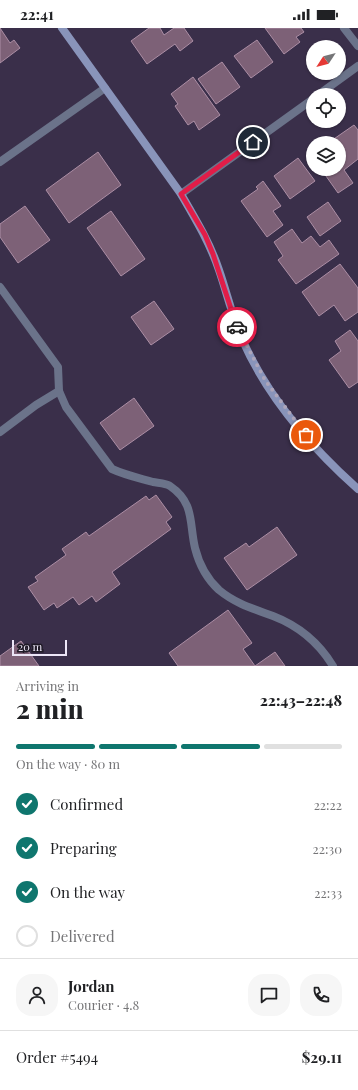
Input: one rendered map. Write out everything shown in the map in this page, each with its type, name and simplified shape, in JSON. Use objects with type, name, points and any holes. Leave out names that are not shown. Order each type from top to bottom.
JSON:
[{"type":"main road","points":[[62,28],[181,194],[205,235],[220,271],[234,321],[252,358],[265,380],[278,400],[320,452],[358,489]]},
{"type":"street","points":[[344,28],[358,46]]},
{"type":"street","points":[[328,88],[358,66]]},
{"type":"street","points":[[0,162],[105,88]]},
{"type":"street","points":[[181,194],[306,104]]},
{"type":"street","points":[[0,287],[58,368],[59,391],[66,407],[112,469],[124,475],[169,485],[181,495],[189,507],[195,548],[199,562],[208,578],[233,601],[275,617],[309,636],[324,652],[333,666]]},
{"type":"street","points":[[0,432],[36,405],[59,391]]},
{"type":"building","points":[[0,28],[10,43],[14,40],[20,48],[0,63]]},
{"type":"building","points":[[149,28],[160,28],[164,35],[174,28],[184,28],[193,41],[180,51],[175,44],[147,64],[131,41]]},
{"type":"building","points":[[265,28],[301,28],[304,32],[296,37],[300,42],[284,54]]},
{"type":"building","points":[[257,40],[273,62],[251,78],[234,56]]},
{"type":"building","points":[[222,62],[240,87],[216,104],[198,79]]},
{"type":"building","points":[[193,77],[220,115],[199,130],[194,121],[188,125],[175,106],[178,104],[171,94]]},
{"type":"building","points":[[354,125],[358,130],[358,159],[346,168],[346,136],[338,136]]},
{"type":"building","points":[[98,152],[121,185],[69,223],[46,190]]},
{"type":"building","points":[[298,158],[306,169],[306,176],[311,176],[315,181],[290,199],[274,176]]},
{"type":"building","points":[[346,173],[353,183],[338,193],[326,176],[346,176]]},
{"type":"building","points":[[263,181],[281,206],[273,211],[283,225],[267,237],[241,201],[258,189],[256,187]]},
{"type":"building","points":[[328,202],[341,221],[320,236],[307,217]]},
{"type":"building","points":[[25,206],[50,240],[18,263],[0,237],[0,224]]},
{"type":"building","points":[[111,211],[145,259],[121,276],[87,228]]},
{"type":"building","points":[[292,229],[302,243],[311,236],[320,247],[329,240],[339,254],[296,284],[278,260],[283,256],[274,242]]},
{"type":"building","points":[[340,264],[358,288],[358,312],[345,321],[334,305],[319,316],[302,292]]},
{"type":"building","points":[[154,301],[174,329],[151,345],[131,317]]},
{"type":"building","points":[[350,330],[358,341],[358,382],[349,388],[329,360],[341,351],[335,341]]},
{"type":"building","points":[[134,398],[154,426],[120,450],[100,423]]},
{"type":"building","points":[[156,495],[172,517],[166,522],[171,529],[112,572],[120,584],[96,602],[92,596],[79,605],[73,597],[57,608],[54,603],[44,610],[28,587],[38,581],[35,577],[66,555],[62,549],[86,532],[89,536],[146,496],[149,500]]},
{"type":"building","points":[[277,527],[297,555],[247,590],[224,558],[246,543],[249,547]]},
{"type":"building","points":[[228,610],[252,643],[243,649],[255,666],[178,666],[169,653]]},
{"type":"building","points":[[21,641],[39,666],[0,666],[0,656]]},
{"type":"building","points":[[275,652],[285,666],[255,666]]},
{"type":"way so far","points":[[237,327],[252,358],[265,380],[278,400],[306,435]]},
{"type":"route","points":[[237,327],[220,271],[213,254],[205,235],[181,194],[253,142]]}]
